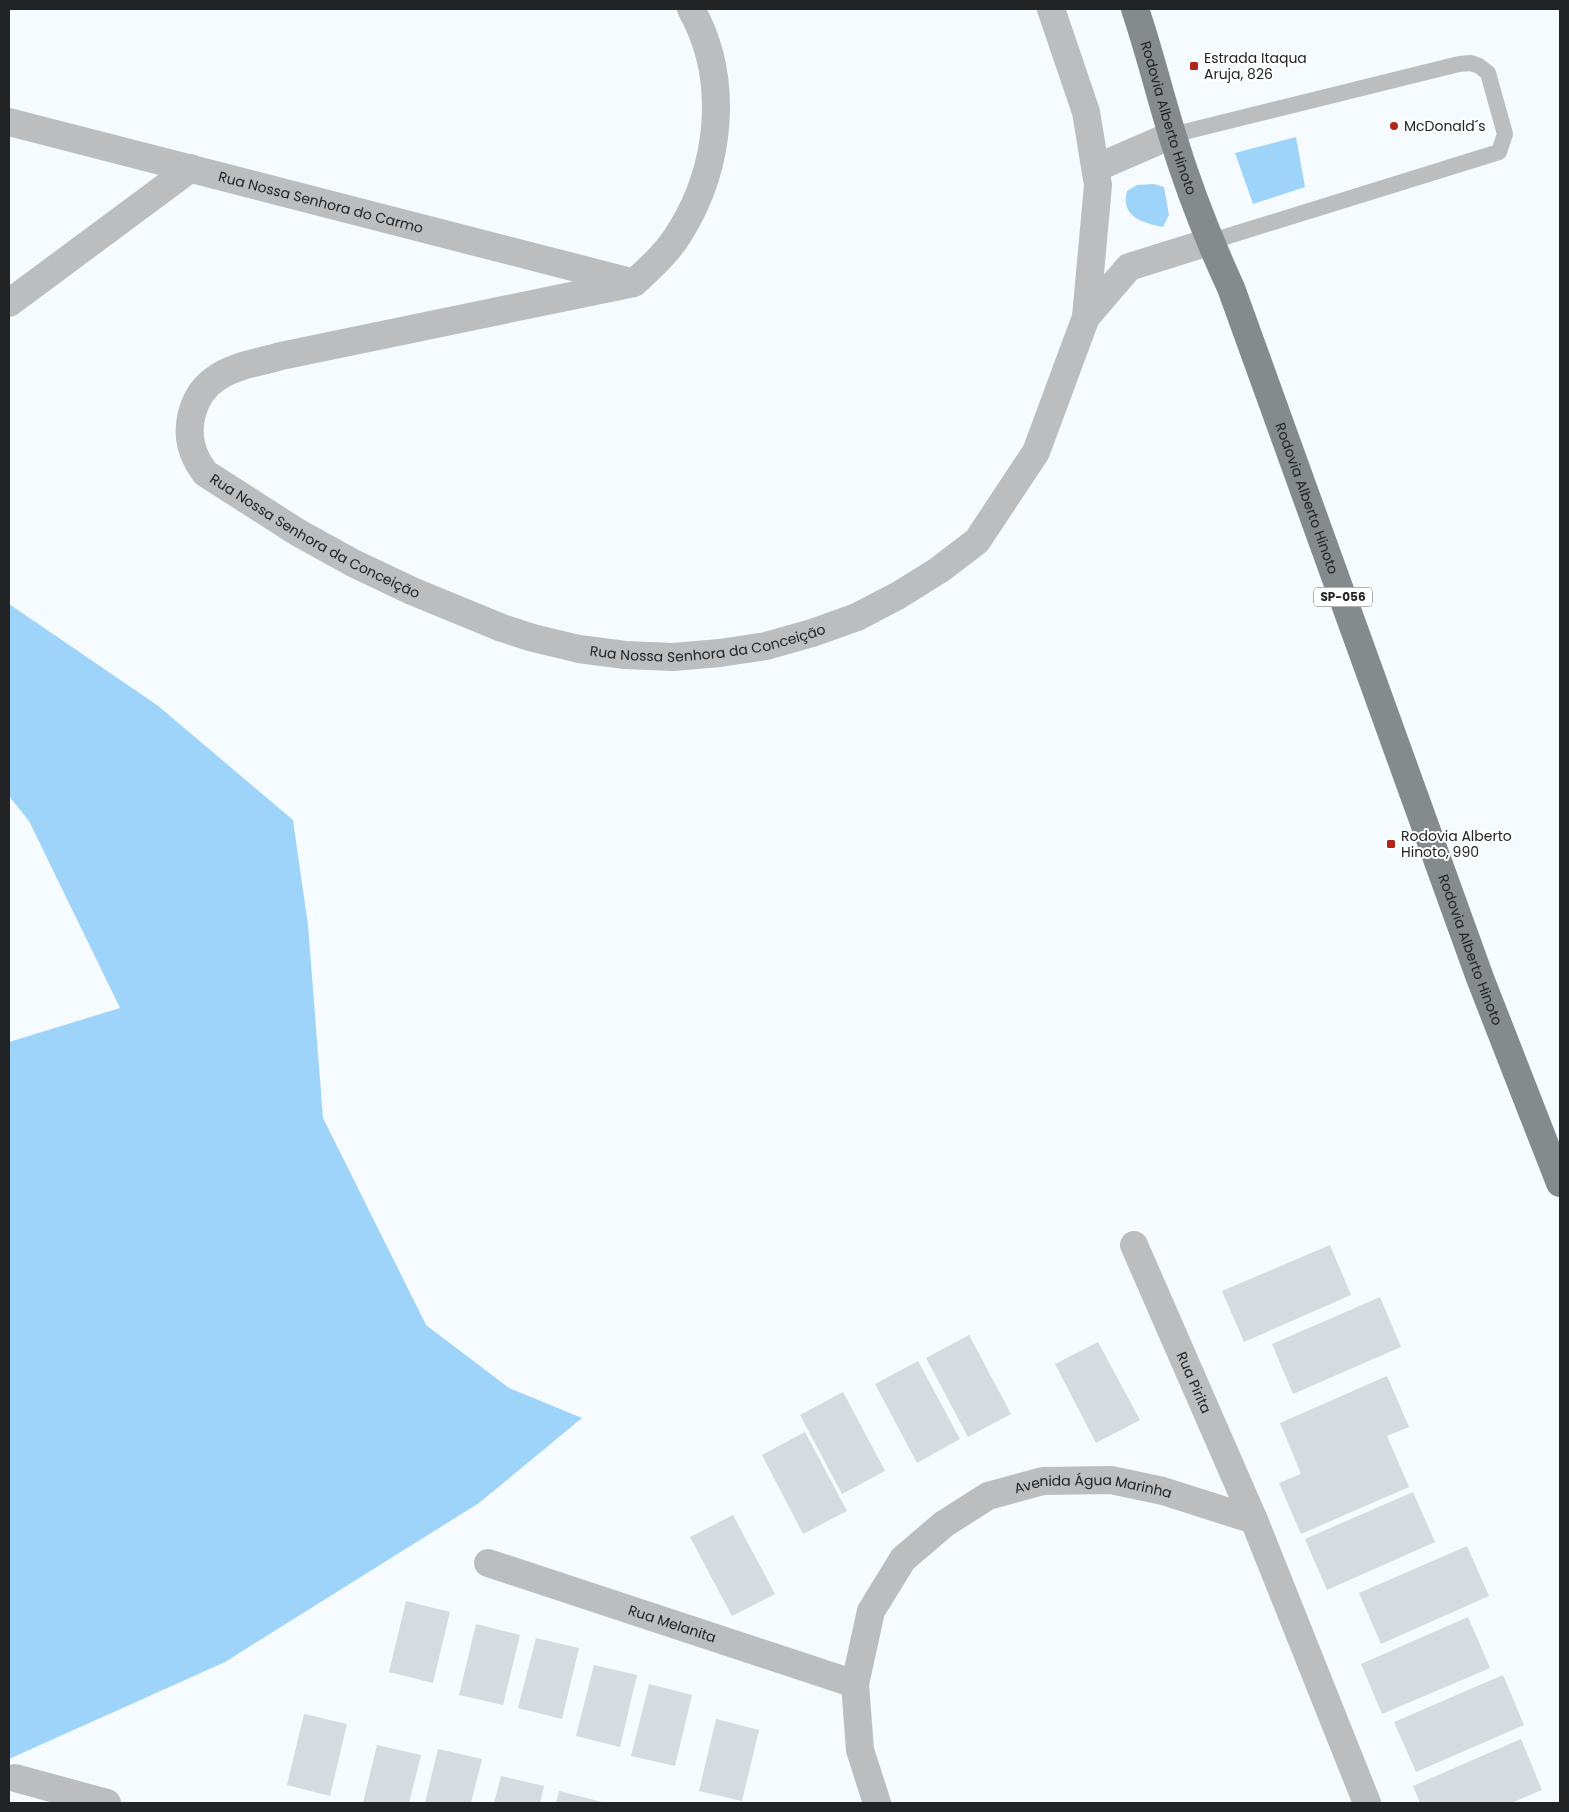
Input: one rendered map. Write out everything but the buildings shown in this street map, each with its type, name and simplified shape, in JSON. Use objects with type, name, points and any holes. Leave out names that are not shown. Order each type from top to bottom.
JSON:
[{"type":"main road","name":"Rodovia Alberto Hinoto","points":[[1135,9],[1172,134],[1209,242],[1231,288],[1480,978],[1560,1183]]},
{"type":"street","points":[[634,283],[658,260],[680,234],[696,204],[707,172],[714,140],[716,108],[714,76],[706,45],[690,9]]},
{"type":"street","name":"Rua Nossa Senhora da Conceição","points":[[634,283],[281,356],[231,370],[217,377],[206,387],[197,400],[191,414],[190,430],[196,460],[206,473],[228,488],[297,532],[337,554],[412,591],[502,628],[579,649],[625,655],[672,657],[720,653],[766,646],[812,633],[857,617],[899,595],[939,570],[977,541],[1036,452],[1086,316],[1098,184],[1086,112],[1052,9]]},
{"type":"street","name":"Rua Nossa Senhora do Carmo","points":[[9,122],[634,283]]},
{"type":"street","points":[[1096,168],[1172,134]]},
{"type":"street","points":[[9,303],[191,168]]},
{"type":"street","name":"Rua Nossa Senhora da Conceição","points":[[1086,316],[1129,267],[1209,242]]},
{"type":"street","name":"Rua Pirita","points":[[1134,1245],[1254,1520]]},
{"type":"street","name":"Avenida Água Marinha","points":[[876,1803],[860,1750],[855,1684],[871,1611],[903,1559],[944,1524],[988,1496],[1043,1481],[1111,1480],[1164,1491],[1254,1520]]},
{"type":"street","points":[[1254,1520],[1367,1803]]},
{"type":"street","name":"Rua Melanita","points":[[488,1563],[855,1684]]},
{"type":"street","points":[[15,1778],[107,1803]]},
{"type":"lane","points":[[1172,134],[1459,64],[1471,63],[1488,73],[1505,134],[1499,152],[1209,242]]},
{"type":"shaded area","points":[[1296,137],[1305,187],[1253,204],[1235,153]]},
{"type":"shaded area","points":[[1154,184],[1164,187],[1169,215],[1163,227],[1141,221],[1130,213],[1127,207],[1127,191],[1137,185]]},
{"type":"shaded area","points":[[9,604],[157,705],[293,820],[308,925],[323,1118],[426,1325],[509,1388],[582,1418],[479,1503],[225,1662],[9,1759],[9,1042],[120,1008],[29,821],[9,796]]},
{"type":"place","name":"Estrada Itaqua Aruja, 826","points":[[1194,66]]},
{"type":"place","name":"McDonald´s","points":[[1394,126]]},
{"type":"place","name":"Rodovia Alberto Hinoto, 990","points":[[1391,844]]}]
